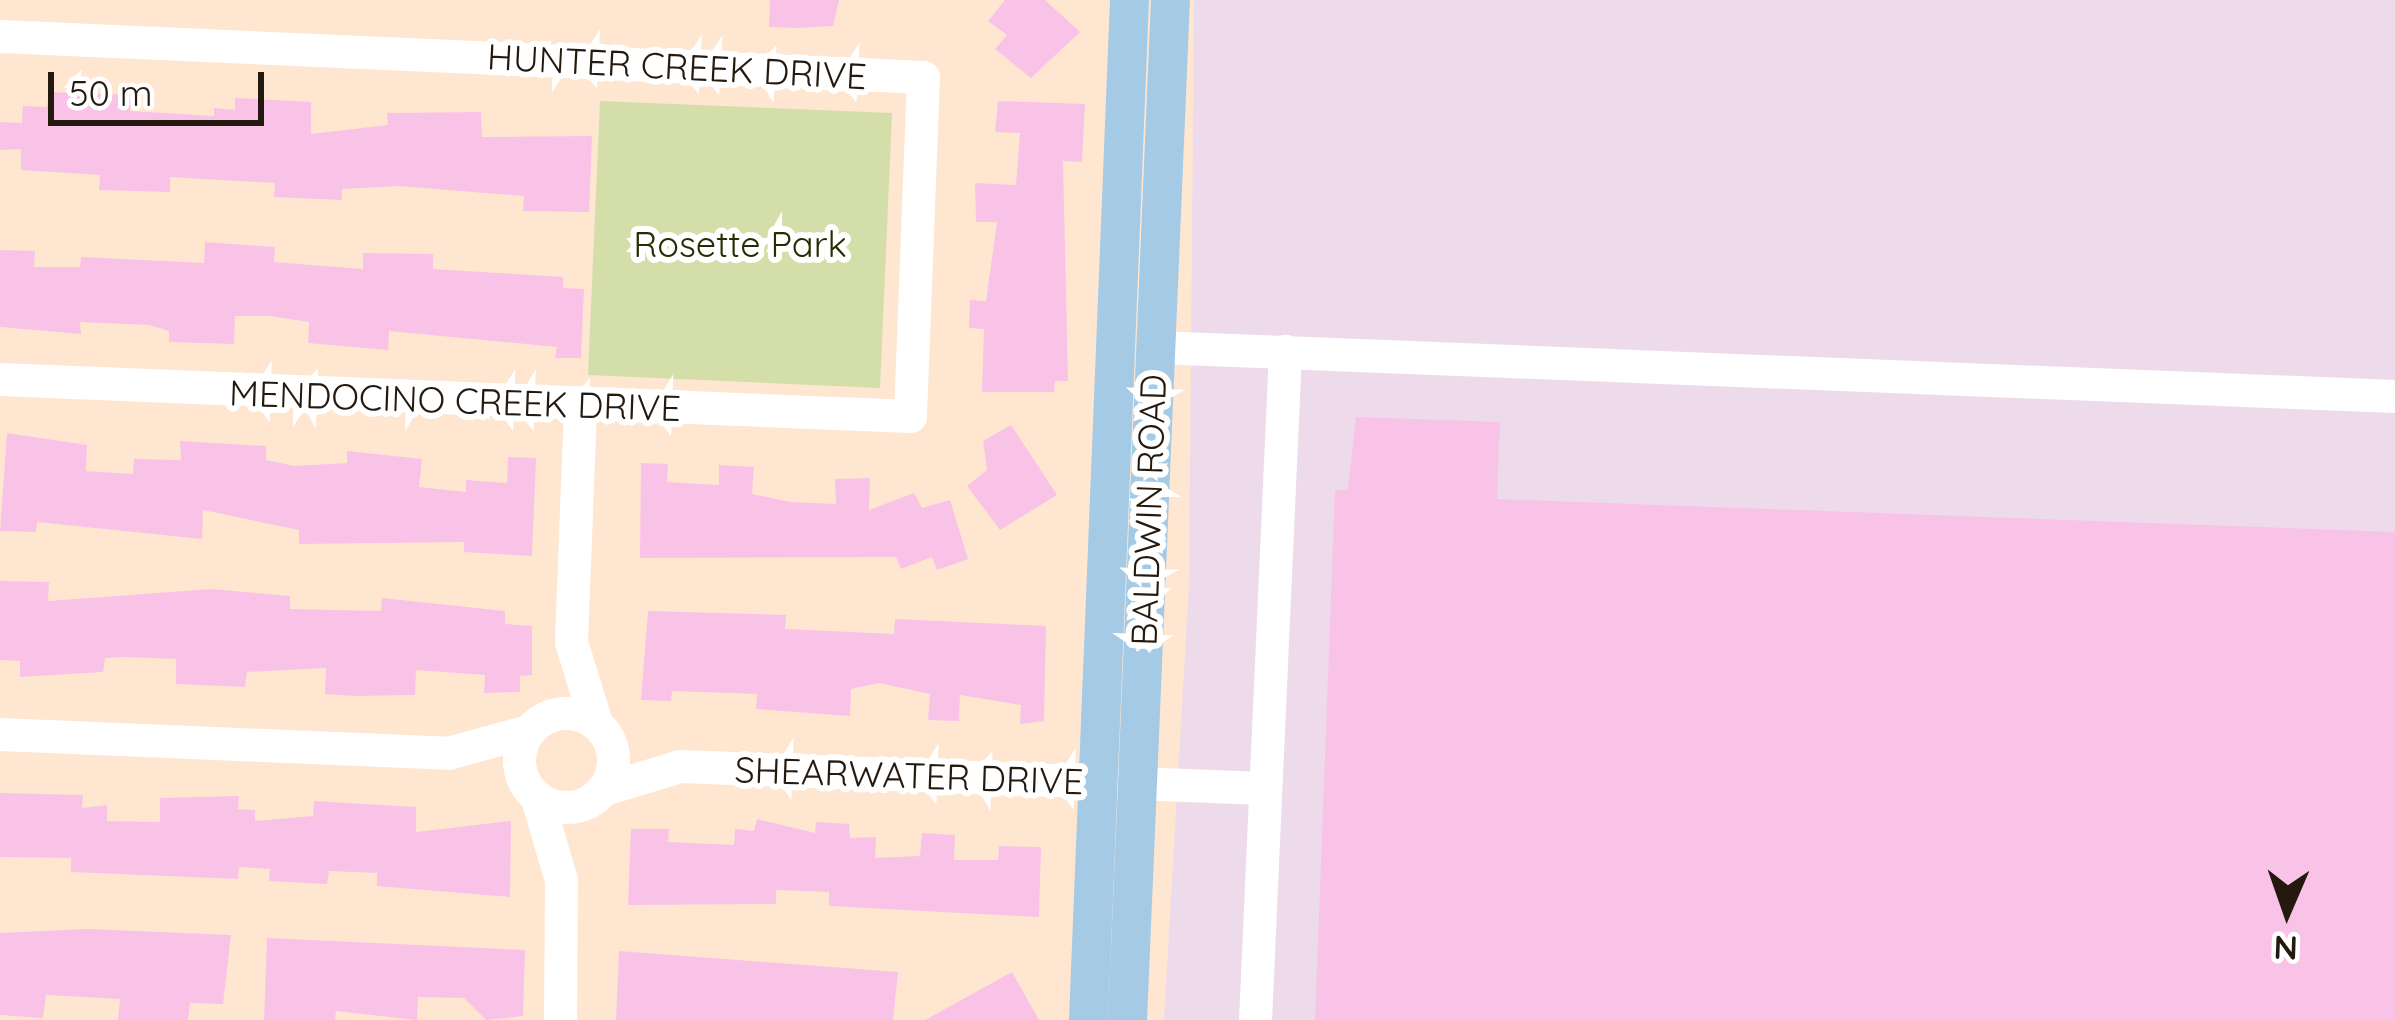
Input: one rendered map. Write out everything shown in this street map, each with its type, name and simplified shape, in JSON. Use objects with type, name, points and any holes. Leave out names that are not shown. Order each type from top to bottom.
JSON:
[{"type":"main road","name":"BALDWIN ROAD","points":[[1088,1020],[1130,0]]},
{"type":"main road","name":"BALDWIN ROAD","points":[[1127,1020],[1170,0]]},
{"type":"street","name":"HUNTER CREEK DRIVE","points":[[0,37],[923,77],[910,416]]},
{"type":"street","points":[[1155,347],[2395,396]]},
{"type":"street","points":[[1255,1020],[1285,352]]},
{"type":"street","name":"MENDOCINO CREEK DRIVE","points":[[0,379],[580,407],[910,416]]},
{"type":"street","points":[[561,880],[614,762],[571,642],[580,407]]},
{"type":"street","points":[[560,1020],[561,880],[519,759],[571,642]]},
{"type":"street","points":[[0,734],[448,753],[568,713],[601,728]]},
{"type":"street","name":"SHEARWATER DRIVE","points":[[601,728],[680,766]]},
{"type":"street","points":[[448,753],[565,808],[599,794]]},
{"type":"street","name":"SHEARWATER DRIVE","points":[[599,794],[680,766],[1265,788]]},
{"type":"shaded area","points":[[1194,0],[2395,0],[2395,1020],[1164,1020],[1189,584]]},
{"type":"green space","name":"Rosette Park","points":[[600,101],[892,113],[880,388],[588,375]]},
{"type":"building","points":[[770,0],[839,0],[833,26],[798,28],[769,27]]},
{"type":"building","points":[[1005,0],[1045,0],[1080,32],[1031,78],[995,49],[1007,35],[988,21]]},
{"type":"building","points":[[49,92],[132,95],[130,111],[214,116],[214,108],[235,110],[235,98],[311,102],[311,134],[388,125],[387,113],[481,112],[482,137],[592,136],[589,212],[523,211],[524,196],[399,186],[342,189],[342,200],[274,197],[275,183],[170,177],[170,192],[99,190],[100,175],[21,170],[21,149],[0,150],[0,122],[22,123],[23,106],[47,107]]},
{"type":"building","points":[[998,101],[1085,104],[1082,162],[1063,161],[1068,381],[1055,381],[1054,392],[982,392],[984,329],[969,328],[970,300],[986,301],[997,222],[976,222],[975,183],[1016,185],[1020,133],[995,132]]},
{"type":"building","points":[[205,242],[275,247],[274,262],[363,269],[363,253],[433,254],[433,269],[563,277],[563,288],[584,289],[581,358],[555,358],[557,347],[389,331],[388,350],[308,343],[309,322],[270,316],[235,316],[234,344],[169,342],[169,331],[149,325],[80,322],[81,334],[0,327],[0,250],[35,251],[34,267],[80,267],[81,257],[204,263]]},
{"type":"building","points":[[1356,417],[1500,422],[1497,499],[2395,532],[2395,1020],[1315,1020],[1335,490],[1348,490]]},
{"type":"building","points":[[1011,425],[1057,495],[1000,530],[967,486],[987,470],[983,441]]},
{"type":"building","points":[[7,433],[87,445],[86,471],[133,474],[134,459],[181,460],[180,441],[266,446],[266,460],[294,466],[347,463],[347,451],[422,459],[419,487],[466,492],[466,480],[507,483],[508,457],[536,458],[532,556],[464,552],[464,542],[299,544],[299,530],[203,510],[202,539],[37,522],[36,532],[0,531]]},
{"type":"building","points":[[641,463],[668,464],[667,482],[719,485],[719,465],[754,467],[752,494],[790,502],[836,504],[835,479],[870,478],[869,510],[914,493],[922,508],[950,500],[968,559],[937,570],[932,557],[901,569],[896,557],[640,558]]},
{"type":"building","points":[[0,581],[49,582],[48,601],[212,589],[290,596],[290,609],[381,611],[382,598],[505,611],[505,624],[532,626],[532,675],[520,676],[520,692],[484,693],[485,675],[416,670],[415,695],[355,696],[325,694],[326,668],[247,672],[245,687],[176,684],[176,659],[105,658],[103,672],[20,677],[20,661],[0,660]]},
{"type":"building","points":[[648,611],[786,615],[785,629],[894,634],[895,619],[1046,626],[1044,721],[1020,724],[1021,705],[960,695],[959,721],[928,720],[930,694],[879,683],[851,689],[850,716],[756,709],[757,694],[672,691],[671,701],[641,700]]},
{"type":"building","points":[[0,793],[83,795],[82,808],[107,805],[107,821],[160,822],[160,798],[239,796],[238,809],[255,810],[255,821],[313,816],[314,801],[416,807],[416,832],[511,821],[510,897],[377,886],[377,873],[329,871],[327,884],[269,881],[270,869],[239,867],[238,879],[71,872],[71,858],[0,857]]},
{"type":"building","points":[[757,819],[815,833],[816,822],[849,824],[850,838],[876,837],[875,858],[920,856],[922,833],[955,835],[954,860],[998,860],[999,846],[1041,847],[1039,917],[829,906],[829,892],[776,890],[776,904],[628,905],[631,829],[669,829],[668,842],[734,845],[735,829],[754,831]]},
{"type":"building","points":[[88,929],[231,935],[223,1004],[190,1003],[188,1020],[118,1020],[120,999],[46,995],[43,1018],[0,1015],[0,933]]},
{"type":"building","points":[[267,938],[525,950],[523,1016],[486,1020],[464,998],[418,997],[417,1020],[336,1011],[335,1020],[264,1020]]},
{"type":"building","points":[[619,951],[898,972],[893,1020],[616,1020]]},
{"type":"building","points":[[1012,972],[1039,1020],[925,1020]]}]
